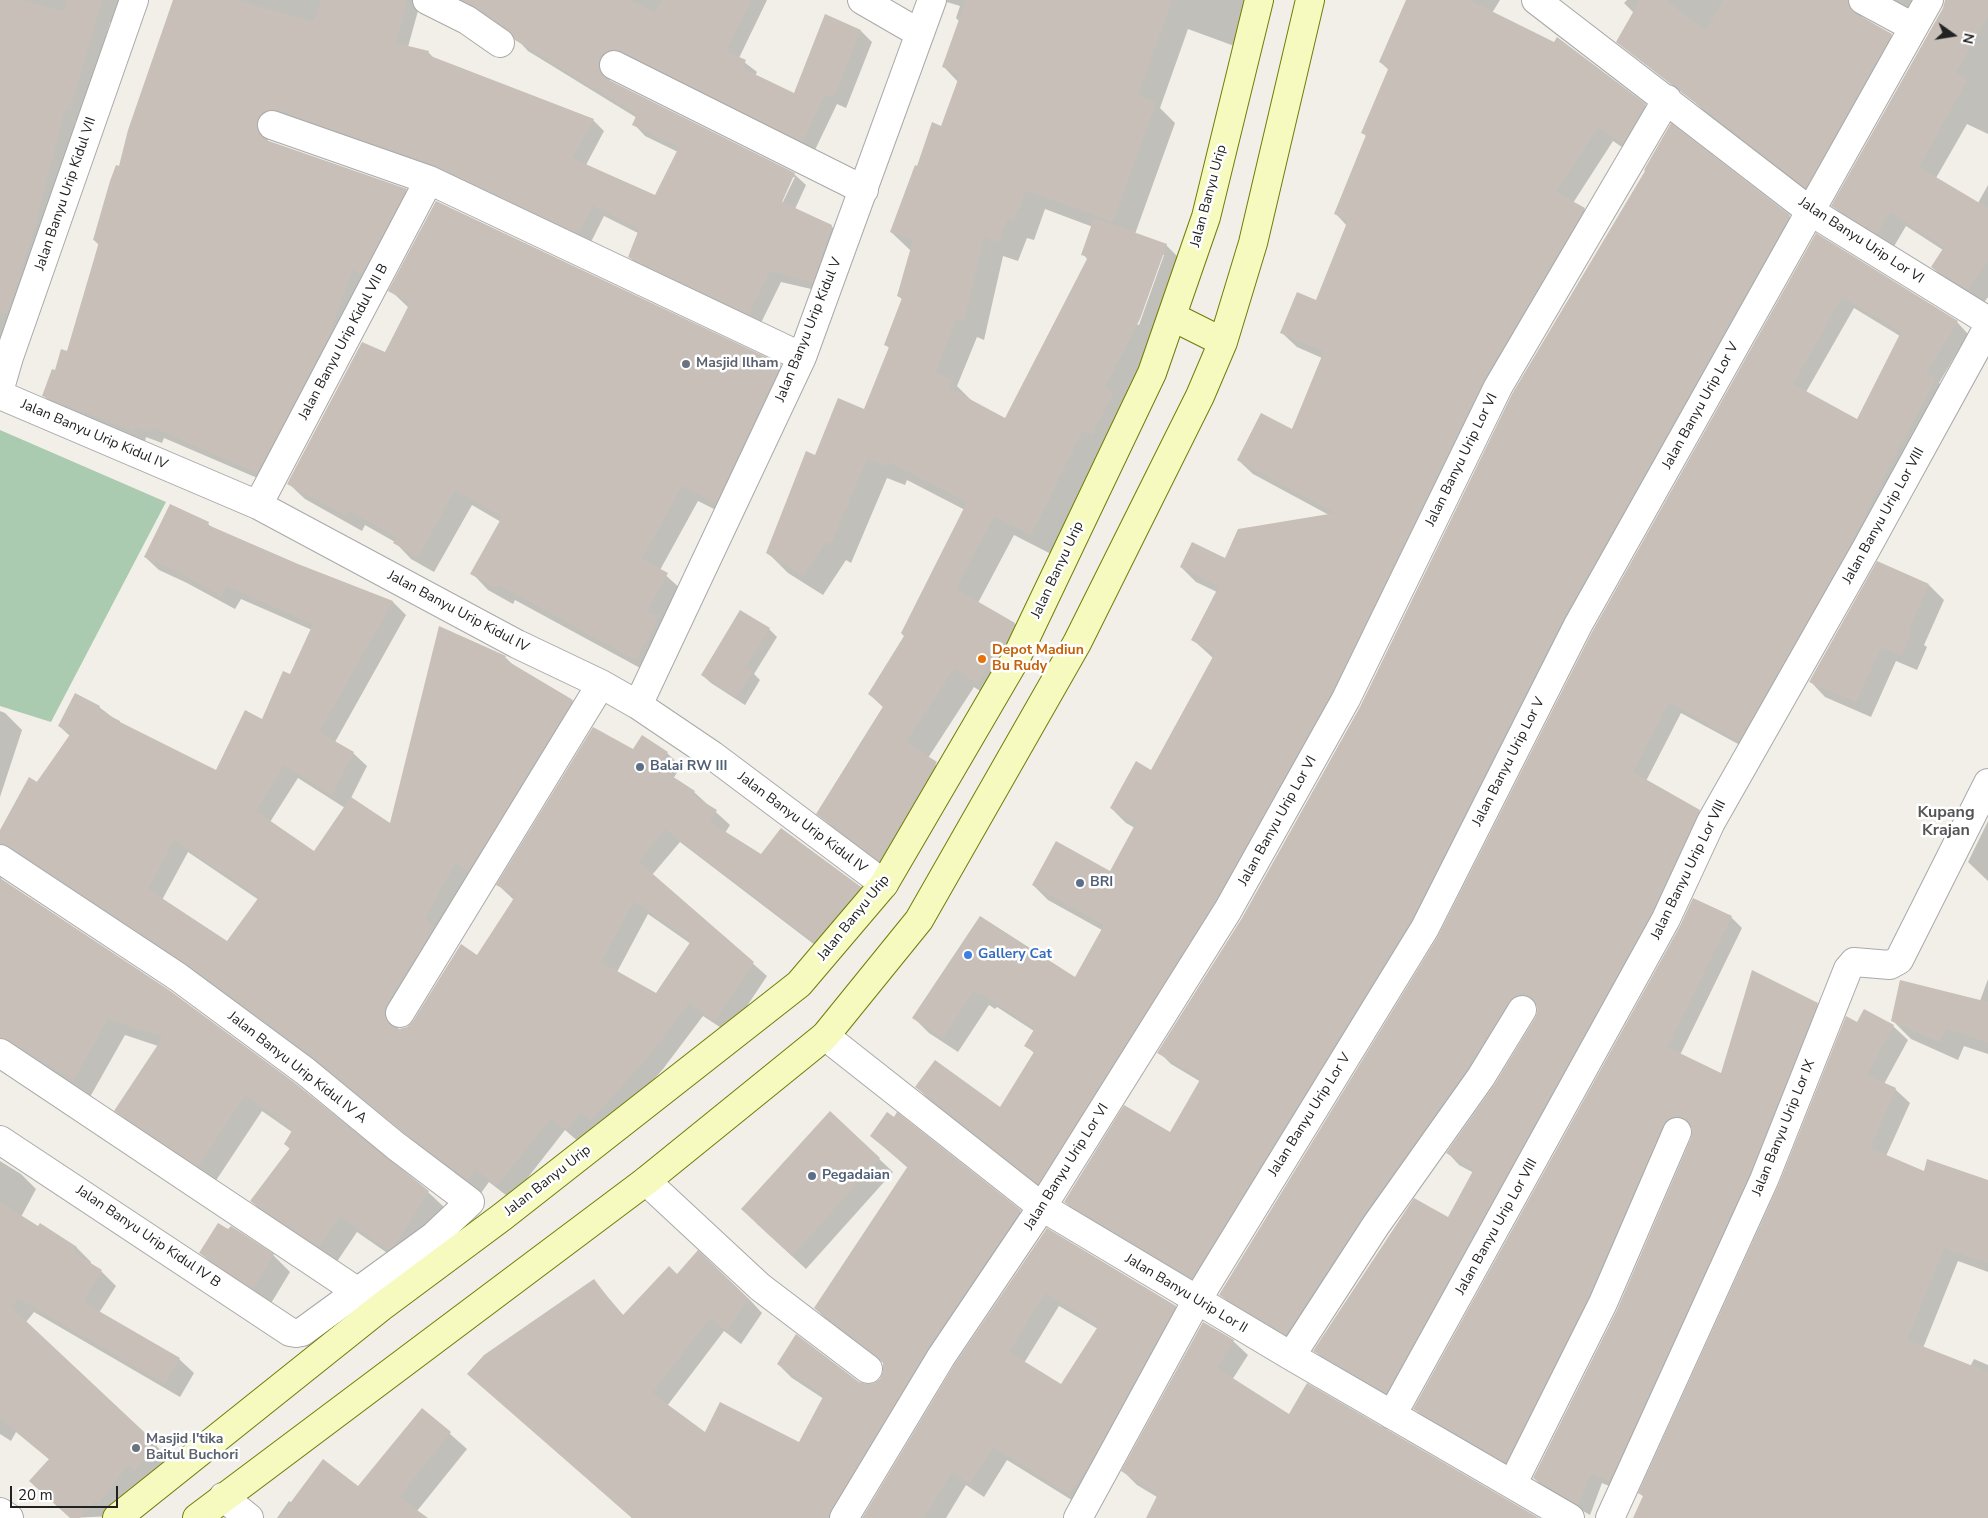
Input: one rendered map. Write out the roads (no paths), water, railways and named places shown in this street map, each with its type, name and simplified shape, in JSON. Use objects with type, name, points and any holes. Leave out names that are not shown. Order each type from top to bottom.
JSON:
[{"type":"main road","name":"Jalan Banyu Urip","points":[[117,1518],[381,1307],[502,1217],[799,984],[884,884],[1016,658],[1152,374],[1206,217],[1259,0]]},
{"type":"main road","points":[[197,1518],[646,1181],[825,1036],[924,911],[1077,643],[1200,396],[1223,342],[1253,243],[1310,0]]},
{"type":"main road","points":[[1173,317],[1223,342]]},
{"type":"street","name":"Jalan Banyu Urip Kidul VII","points":[[0,388],[9,357],[134,0]]},
{"type":"street","points":[[427,0],[467,20],[500,43]]},
{"type":"street","points":[[862,0],[919,33]]},
{"type":"street","name":"Jalan Banyu Urip Kidul V","points":[[638,705],[802,357],[932,0]]},
{"type":"street","points":[[1863,0],[1913,27]]},
{"type":"street","name":"Jalan Banyu Urip Lor V","points":[[1078,1518],[1197,1300],[1425,928],[1578,625],[1929,0]]},
{"type":"street","name":"Jalan Banyu Urip Lor VI","points":[[1544,2],[1810,211],[1988,321]]},
{"type":"street","points":[[614,65],[864,190]]},
{"type":"street","name":"Jalan Banyu Urip Lor VI","points":[[844,1518],[941,1357],[1042,1207],[1233,902],[1346,699],[1498,387],[1667,99]]},
{"type":"street","points":[[272,125],[429,180],[802,357]]},
{"type":"street","name":"Jalan Banyu Urip Kidul VII B","points":[[258,505],[429,180]]},
{"type":"street","name":"Jalan Banyu Urip Lor VIII","points":[[1392,1415],[1662,928],[1711,822],[1866,549],[1988,327]]},
{"type":"street","name":"Jalan Banyu Urip Kidul IV","points":[[0,395],[258,505],[516,644],[602,684],[638,705],[712,755],[884,884]]},
{"type":"street","points":[[400,1013],[602,684]]},
{"type":"street","name":"Jalan Banyu Urip Lor IX","points":[[1610,1518],[1764,1180],[1848,969],[1854,962],[1890,965],[1899,960],[1988,783]]},
{"type":"street","name":"Jalan Banyu Urip Kidul IV A","points":[[0,859],[186,983],[305,1071],[396,1146],[469,1199],[470,1205],[434,1236],[392,1265],[359,1292],[302,1332],[296,1333]]},
{"type":"street","points":[[1291,1356],[1376,1225],[1481,1077],[1522,1010]]},
{"type":"street","name":"Jalan Banyu Urip Lor II","points":[[825,1036],[1042,1207],[1291,1356],[1570,1518]]},
{"type":"street","points":[[0,1053],[381,1307]]},
{"type":"street","points":[[1512,1483],[1603,1303],[1677,1132]]},
{"type":"street","name":"Jalan Banyu Urip Kidul IV B","points":[[0,1140],[290,1332],[296,1333]]},
{"type":"street","points":[[646,1181],[760,1287],[868,1369]]},
{"type":"street","points":[[224,1497],[249,1518]]},
{"type":"street","points":[[0,1512],[9,1518]]},
{"type":"place","name":"Masjid Ilham","points":[[686,364]]},
{"type":"place","name":"Depot Madiun Bu Rudy","points":[[982,659]]},
{"type":"place","name":"Balai RW III","points":[[640,767]]},
{"type":"place","name":"BRI","points":[[1080,883]]},
{"type":"place","name":"Gallery Cat","points":[[968,955]]},
{"type":"place","name":"Pegadaian","points":[[812,1176]]},
{"type":"place","name":"Masjid I'tika Baitul Buchori","points":[[136,1448]]},
{"type":"district","name":"Kupang Krajan","points":[[1946,822]]}]
